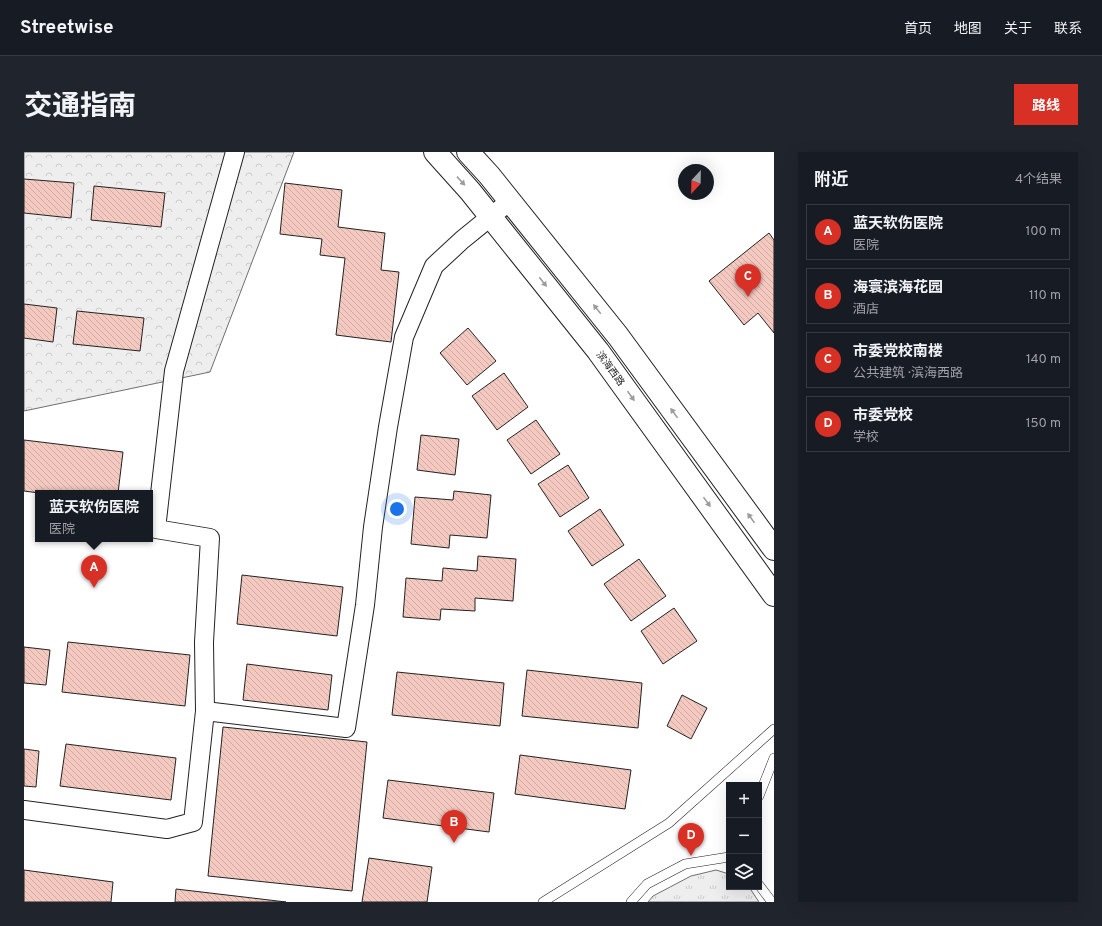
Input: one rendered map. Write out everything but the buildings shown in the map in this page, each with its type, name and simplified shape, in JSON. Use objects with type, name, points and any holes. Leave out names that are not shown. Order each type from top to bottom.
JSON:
[{"type":"highway","name":"滨海西路","points":[[435,152],[470,190],[598,351],[774,595]]},
{"type":"highway","points":[[468,152],[489,175],[618,336],[774,549]]},
{"type":"street","points":[[24,810],[167,829],[193,822],[205,711],[204,642],[210,538],[156,529],[174,371],[235,152]]},
{"type":"street","points":[[205,711],[346,728],[365,605],[374,520],[388,427],[404,337],[434,266],[462,240],[510,201]]},
{"type":"lane","points":[[543,902],[669,823],[774,729]]},
{"type":"lane","points":[[762,788],[774,758]]},
{"type":"lane","points":[[631,902],[647,884],[685,864],[726,857]]},
{"type":"lane","points":[[762,889],[772,902]]},
{"type":"green space","points":[[24,152],[294,152],[210,372],[24,411]]},
{"type":"green space","points":[[716,870],[726,873],[726,890],[751,890],[759,902],[648,902],[653,896],[691,876]]},
{"type":"place","name":"市委党校南楼","points":[[748,297]]},
{"type":"place","name":"蓝天软伤医院","points":[[94,588]]},
{"type":"place","name":"海寰滨海花园","points":[[454,843]]},
{"type":"place","name":"市委党校","points":[[691,856]]}]
